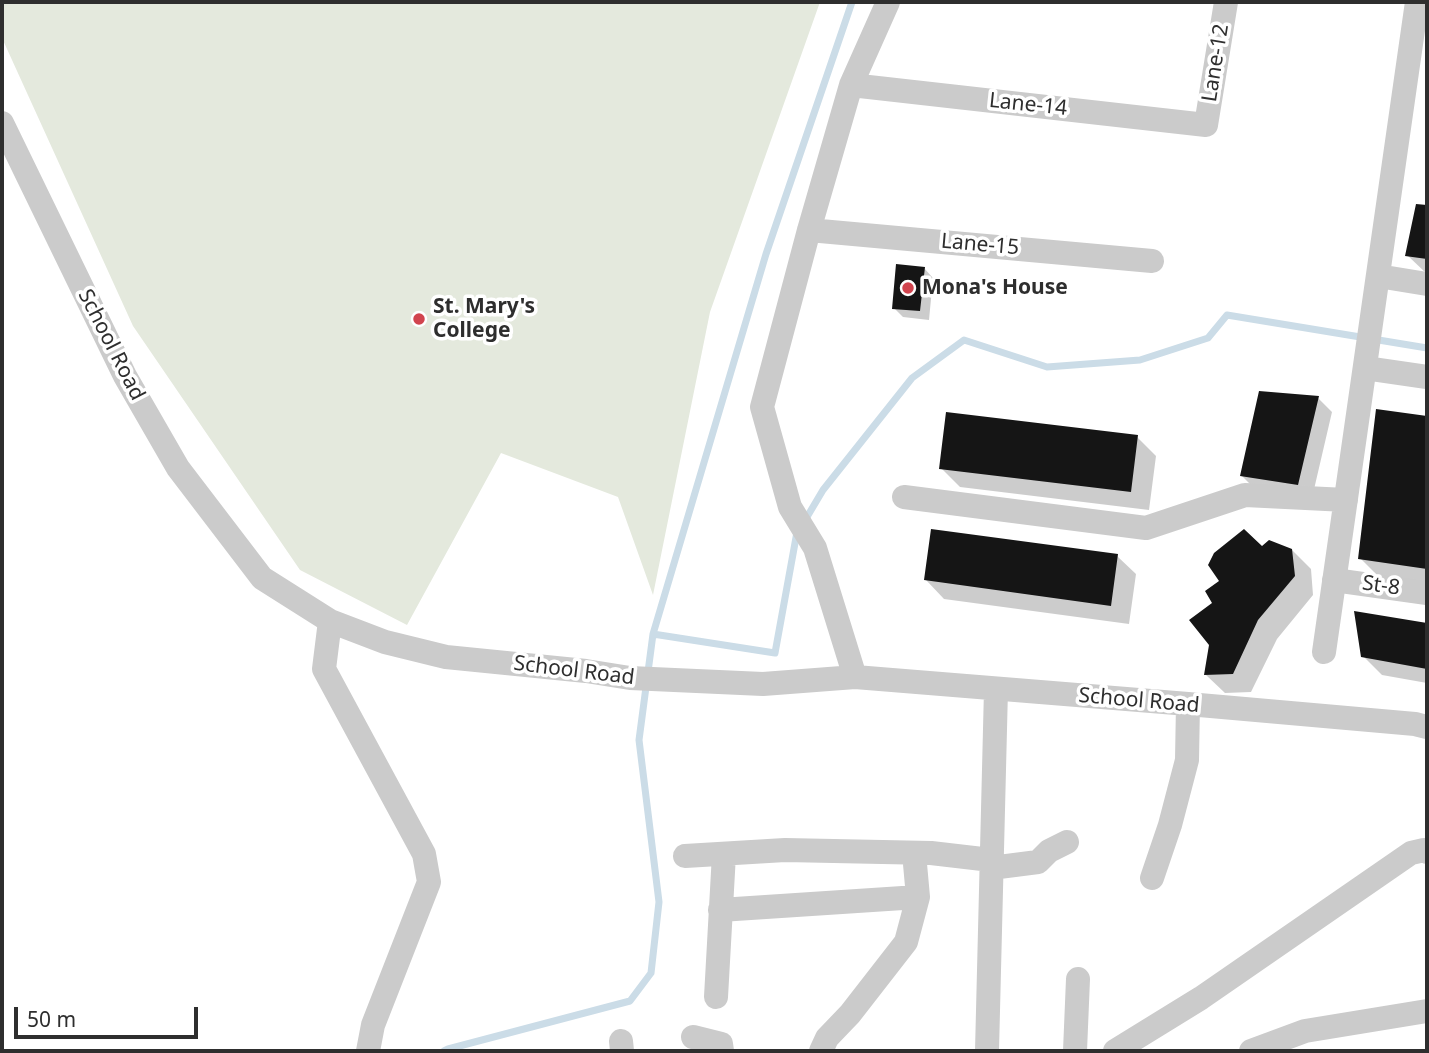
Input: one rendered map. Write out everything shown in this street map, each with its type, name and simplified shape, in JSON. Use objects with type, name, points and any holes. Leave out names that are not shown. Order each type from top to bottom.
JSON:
[{"type":"street","points":[[855,677],[815,548],[790,507],[762,407],[851,85],[888,2]]},
{"type":"street","name":"Lane-12","points":[[1206,125],[1226,2]]},
{"type":"street","points":[[1324,652],[1378,276],[1420,36],[1417,2]]},
{"type":"street","name":"Lane-14","points":[[851,85],[1206,125]]},
{"type":"street","name":"School Road","points":[[2,123],[125,376],[178,468],[262,578],[330,621],[385,642],[446,657],[630,678],[763,684],[855,677],[1188,704],[1427,727]]},
{"type":"street","name":"Lane-15","points":[[809,230],[1152,261]]},
{"type":"street","points":[[1378,276],[1427,285]]},
{"type":"street","points":[[1365,368],[1427,377]]},
{"type":"street","points":[[904,497],[1146,528],[1245,495],[1346,500]]},
{"type":"street","name":"St-8","points":[[1334,580],[1427,593]]},
{"type":"street","points":[[330,621],[324,669],[424,854],[429,882],[373,1025],[368,1051]]},
{"type":"street","points":[[987,1051],[996,689]]},
{"type":"street","points":[[1152,878],[1170,825],[1187,760],[1188,704]]},
{"type":"street","points":[[685,856],[785,850],[931,853],[991,864],[1038,862],[1049,851],[1067,842]]},
{"type":"street","points":[[1119,1050],[1200,999],[1411,853],[1424,850],[1427,852]]},
{"type":"street","points":[[821,1051],[827,1038],[850,1014],[906,942],[918,897],[914,853]]},
{"type":"street","points":[[716,997],[723,854]]},
{"type":"street","points":[[720,910],[918,897]]},
{"type":"street","points":[[1075,1051],[1078,979]]},
{"type":"street","points":[[1251,1051],[1305,1031],[1427,1011]]},
{"type":"street","points":[[693,1037],[721,1044],[722,1051]]},
{"type":"shaded area","name":"St. Mary's College","points":[[2,2],[820,2],[710,312],[653,595],[618,497],[501,453],[407,625],[300,570],[133,326],[2,38]]},
{"type":"building","points":[[1416,204],[1427,205],[1427,259],[1405,256]]},
{"type":"building","name":"Mona's House","points":[[896,264],[925,267],[920,311],[892,309]]},
{"type":"building","points":[[1259,391],[1319,396],[1298,485],[1240,476]]},
{"type":"building","points":[[1376,409],[1427,416],[1427,569],[1358,559]]},
{"type":"building","points":[[946,412],[1138,435],[1131,492],[939,469]]},
{"type":"building","points":[[931,529],[1118,554],[1111,606],[924,580]]},
{"type":"building","points":[[1244,529],[1262,546],[1269,540],[1292,549],[1295,576],[1258,620],[1233,674],[1204,675],[1209,645],[1189,620],[1212,603],[1205,591],[1219,581],[1208,565],[1214,553]]},
{"type":"building","points":[[1354,611],[1427,623],[1427,669],[1361,657]]},
{"type":"waterway","points":[[444,1051],[630,1001],[651,973],[659,902],[639,740],[653,634],[766,254],[852,2]]},
{"type":"waterway","points":[[804,522],[823,490],[912,378],[964,340],[1047,367],[1140,360],[1208,338],[1227,315],[1427,348]]},
{"type":"waterway","points":[[653,634],[775,653],[797,532]]},
{"type":"place","name":"Mona's House","points":[[908,288]]},
{"type":"place","name":"St. Mary's College","points":[[419,319]]}]
